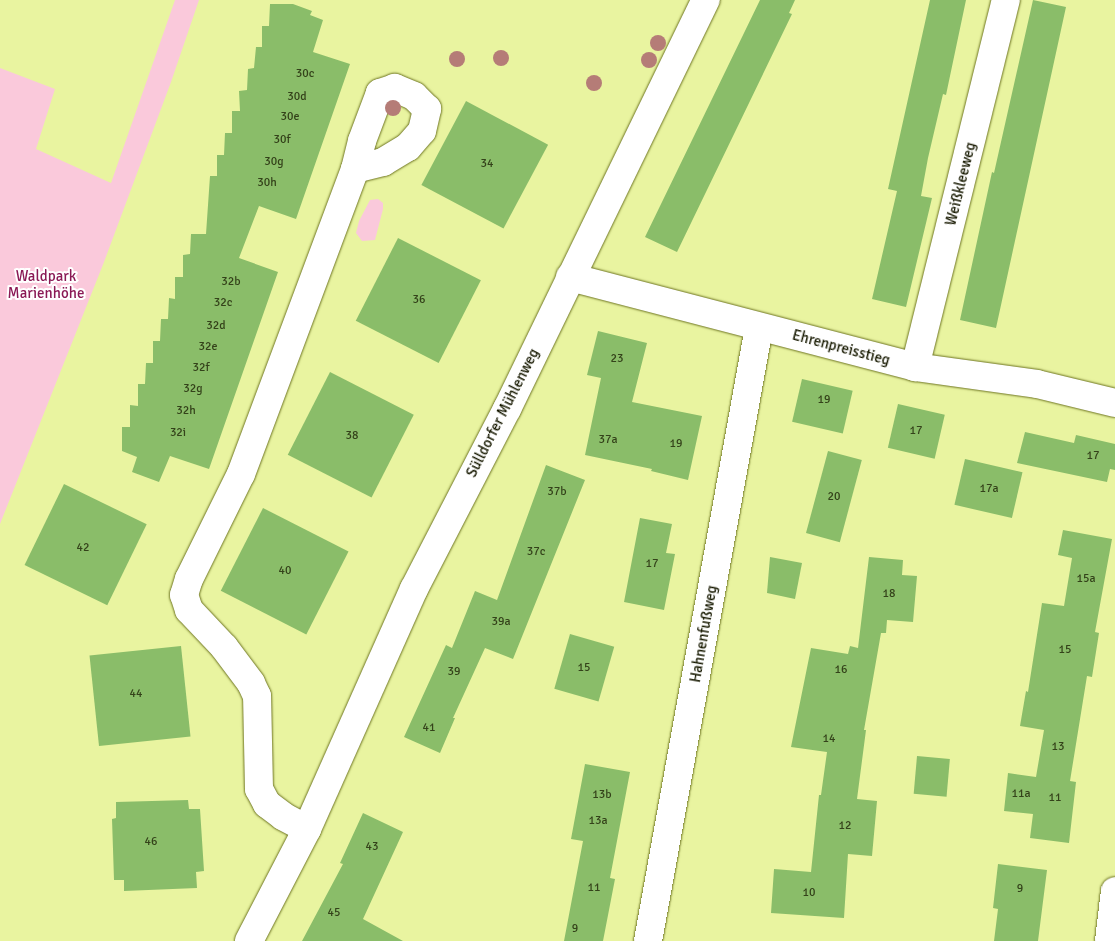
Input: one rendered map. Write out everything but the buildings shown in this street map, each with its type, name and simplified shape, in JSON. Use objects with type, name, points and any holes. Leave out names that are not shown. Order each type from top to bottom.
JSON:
[{"type":"street","name":"Sülldorfer Mühlenweg","points":[[249,941],[307,829],[414,589],[507,409],[706,0]]},
{"type":"street","name":"Weißkleeweg","points":[[916,368],[1006,0]]},
{"type":"street","points":[[307,829],[283,816],[267,804],[259,789],[257,696],[251,683],[224,647],[189,610],[184,595],[189,579],[241,474],[355,169]]},
{"type":"street","name":"Ehrenpreisstieg","points":[[570,277],[916,368],[1036,384],[1115,403]]},
{"type":"street","name":"Hahnenfußweg","points":[[648,941],[759,327]]},
{"type":"street","points":[[1109,941],[1115,891]]},
{"type":"green space","name":"Waldpark Marienhöhe","points":[[175,0],[199,0],[171,82],[104,262],[0,524],[0,68],[55,89],[36,149],[111,183]]},
{"type":"green space","points":[[378,199],[383,203],[383,209],[375,240],[362,241],[356,233],[359,221],[370,200]]}]
